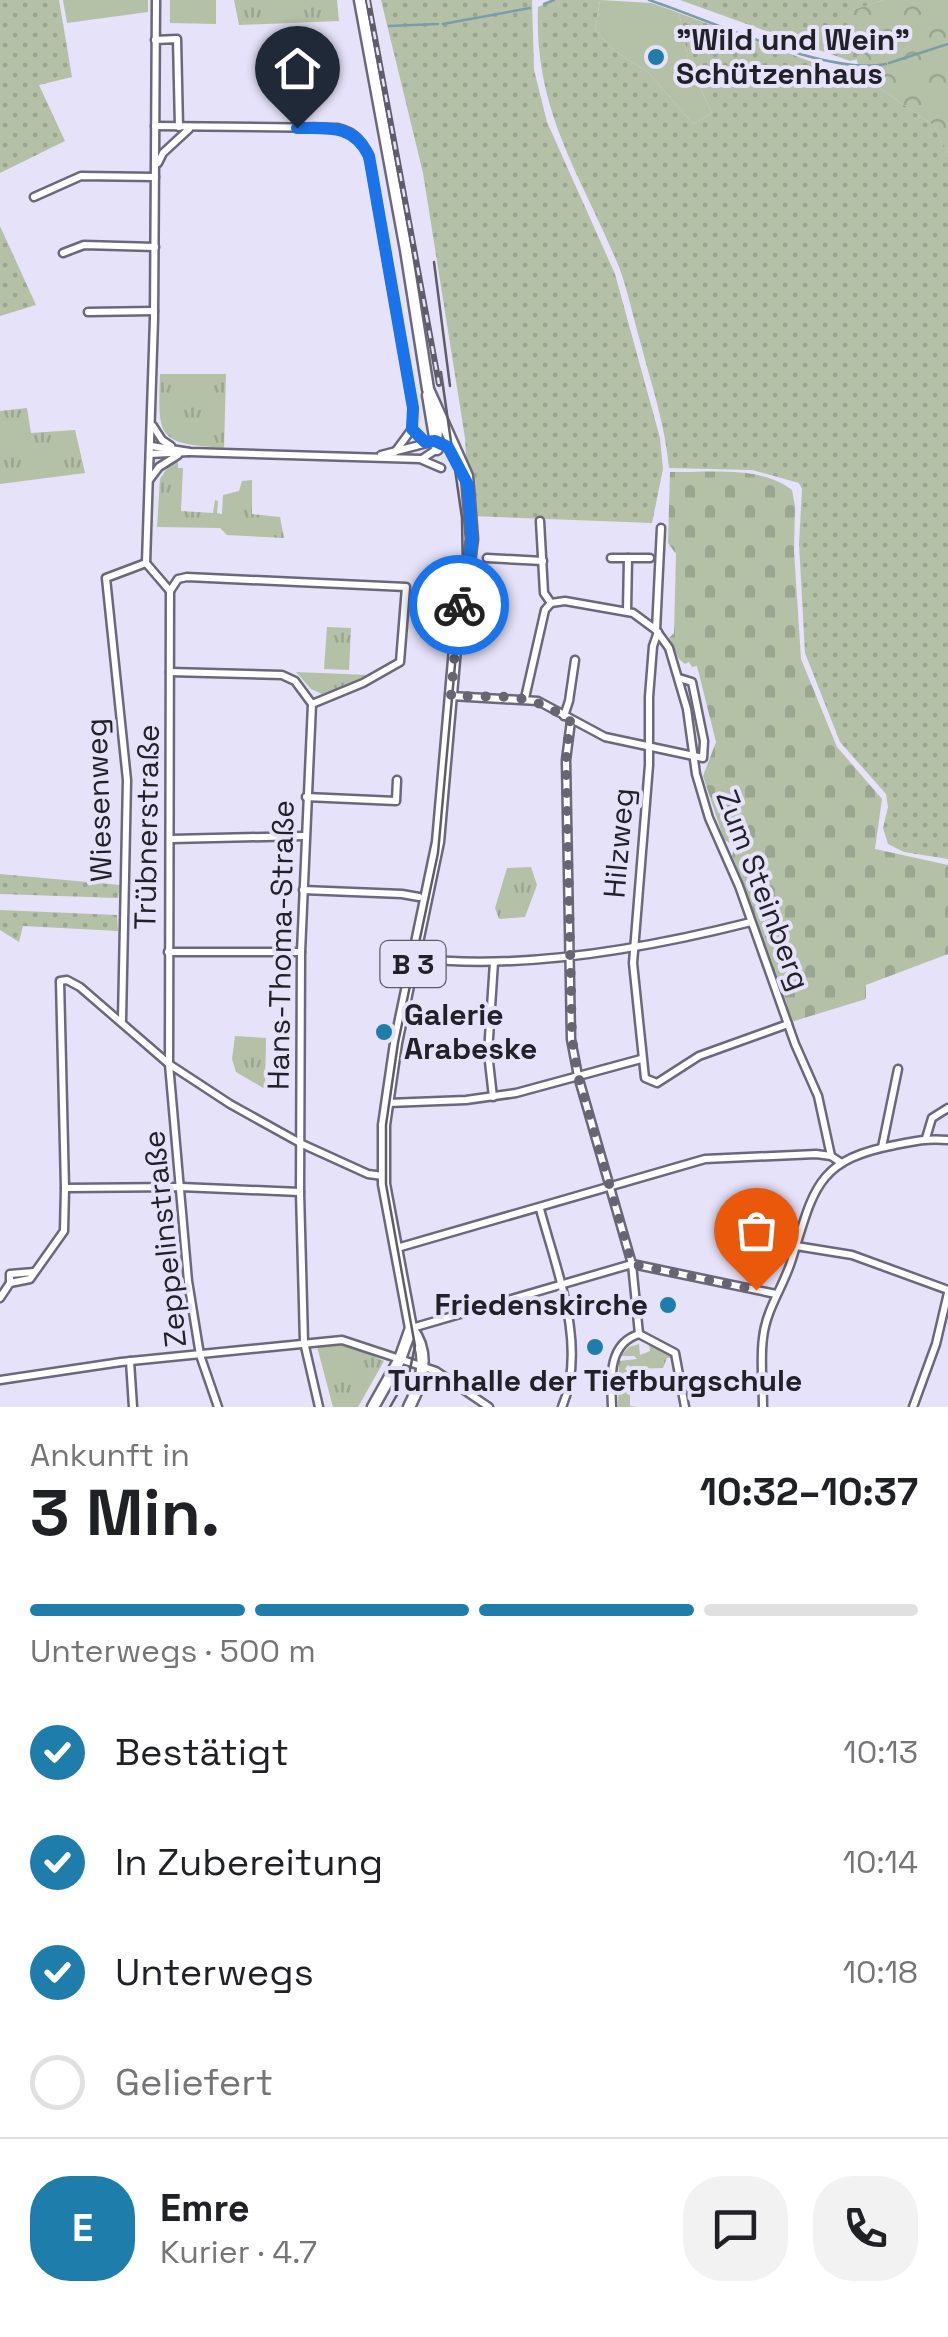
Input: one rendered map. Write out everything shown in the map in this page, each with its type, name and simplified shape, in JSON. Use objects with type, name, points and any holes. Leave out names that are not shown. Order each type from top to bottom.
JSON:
[{"type":"main road","name":"B 3","points":[[360,0],[403,231],[434,444],[450,450],[468,485]]},
{"type":"main road","name":"B 3","points":[[423,1366],[420,1342],[411,1328],[383,1176],[387,1103],[438,842],[460,592],[467,578],[472,539],[463,462],[428,390]]},
{"type":"main road","points":[[373,1407],[400,1359],[411,1328]]},
{"type":"main road","points":[[409,1407],[418,1390],[423,1366]]},
{"type":"street","points":[[156,0],[152,425],[146,563],[170,591],[178,579],[187,577],[406,587],[400,662],[363,683],[312,704],[295,681],[282,674],[170,672]]},
{"type":"street","points":[[155,40],[178,39],[179,127]]},
{"type":"street","points":[[156,126],[338,128],[356,136],[364,145],[413,408],[412,429],[395,452]]},
{"type":"street","points":[[155,173],[164,153],[192,127]]},
{"type":"street","points":[[34,197],[81,176],[155,173]]},
{"type":"street","points":[[63,253],[84,245],[155,248]]},
{"type":"street","points":[[88,312],[154,311]]},
{"type":"street","points":[[420,459],[434,444],[440,420]]},
{"type":"street","points":[[152,425],[162,440],[178,452]]},
{"type":"street","points":[[412,429],[434,444]]},
{"type":"street","points":[[375,456],[434,444]]},
{"type":"street","points":[[151,450],[375,456],[420,459],[441,468]]},
{"type":"street","points":[[150,480],[158,467],[178,452]]},
{"type":"street","points":[[540,521],[544,594],[551,602]]},
{"type":"street","name":"Zum Steinberg","points":[[661,528],[657,631],[669,648],[679,678],[693,759],[710,818],[822,1106],[831,1156]]},
{"type":"street","points":[[487,558],[543,562]]},
{"type":"street","points":[[611,558],[650,558]]},
{"type":"street","points":[[627,611],[628,558]]},
{"type":"street","name":"Wiesenweg","points":[[122,1022],[127,780],[106,578],[146,563]]},
{"type":"street","name":"Trübnerstraße","points":[[169,1064],[170,591]]},
{"type":"street","points":[[525,698],[551,602]]},
{"type":"street","points":[[551,602],[627,611],[657,631]]},
{"type":"street","name":"Hilzweg","points":[[641,1059],[634,945],[652,654],[657,631]]},
{"type":"street","points":[[575,660],[566,760],[572,1039],[578,1076],[632,1264],[639,1334]]},
{"type":"street","points":[[451,696],[525,698],[549,705],[604,737],[693,759],[704,757],[692,682],[679,678]]},
{"type":"street","name":"Hans-Thoma-Straße","points":[[312,704],[301,952],[300,1192],[304,1342],[320,1407]]},
{"type":"street","points":[[306,798],[396,801],[398,780]]},
{"type":"street","points":[[171,839],[304,836]]},
{"type":"street","points":[[303,890],[419,897]]},
{"type":"street","points":[[414,958],[494,962],[568,956],[750,922]]},
{"type":"street","points":[[168,952],[301,952]]},
{"type":"street","points":[[494,962],[488,1047],[494,1097]]},
{"type":"street","points":[[0,1298],[10,1283],[30,1279],[64,1231],[58,986],[62,980],[80,987],[169,1064],[230,1104],[302,1144],[368,1174],[383,1176]]},
{"type":"street","points":[[387,1103],[494,1097],[538,1089],[641,1059],[647,1080],[657,1083],[699,1056],[788,1024]]},
{"type":"street","name":"Zeppelinstraße","points":[[169,1064],[188,1281],[200,1355],[218,1407]]},
{"type":"street","points":[[882,1146],[898,1069]]},
{"type":"street","points":[[926,1138],[933,1116],[948,1108]]},
{"type":"street","points":[[763,1407],[762,1337],[802,1219],[824,1180],[840,1162],[854,1154],[926,1138],[948,1140]]},
{"type":"street","points":[[396,1248],[705,1160],[778,1154],[831,1156],[840,1162]]},
{"type":"street","points":[[65,1188],[300,1192]]},
{"type":"street","points":[[540,1209],[570,1332],[572,1374],[562,1407]]},
{"type":"street","points":[[796,1246],[852,1255],[948,1292],[936,1344],[913,1407]]},
{"type":"street","points":[[411,1328],[632,1264],[776,1294]]},
{"type":"street","points":[[612,1407],[614,1359],[622,1343],[639,1334]]},
{"type":"street","points":[[639,1334],[675,1353],[685,1407]]},
{"type":"street","points":[[0,1380],[130,1361],[342,1340],[448,1377],[489,1407]]},
{"type":"street","points":[[130,1361],[133,1407]]},
{"type":"green space","points":[[0,0],[59,0],[72,77],[39,85],[65,141],[0,173]]},
{"type":"green space","points":[[63,0],[148,0],[148,12],[67,23]]},
{"type":"green space","points":[[170,0],[216,0],[216,24],[170,23]]},
{"type":"green space","points":[[234,0],[337,0],[339,21],[239,25]]},
{"type":"green space","points":[[381,0],[532,0],[534,70],[547,122],[615,274],[660,438],[663,469],[652,523],[470,516],[465,438],[423,173]]},
{"type":"green space","points":[[556,0],[600,0],[595,30],[612,49],[648,72],[693,124],[712,113],[689,64],[679,13],[834,70],[860,74],[934,126],[948,153],[948,859],[904,852],[888,844],[883,828],[888,807],[886,794],[840,742],[805,653],[799,483],[752,470],[669,468],[657,404],[622,276],[563,142],[544,79],[538,7]]},
{"type":"green space","name":"\"Wild und Wein\" Schützenhaus","points":[[600,0],[652,3],[679,13],[689,64],[712,113],[693,124],[648,72],[612,49],[595,30]]},
{"type":"green space","points":[[680,0],[883,0],[847,12],[859,59],[850,61]]},
{"type":"green space","points":[[883,0],[948,0],[948,153],[934,126],[860,74],[846,12]]},
{"type":"green space","points":[[0,226],[36,305],[0,316]]},
{"type":"green space","points":[[160,374],[226,374],[224,448],[185,443],[166,433],[160,412]]},
{"type":"green space","points":[[27,408],[31,433],[75,430],[85,473],[0,484],[0,411]]},
{"type":"green space","points":[[178,461],[178,468],[183,468],[181,511],[213,513],[215,500],[217,513],[222,514],[223,495],[239,491],[242,481],[252,480],[252,514],[280,517],[284,538],[227,535],[220,528],[157,527],[160,479],[171,462]]},
{"type":"green space","points":[[670,472],[750,474],[792,490],[801,659],[837,747],[882,799],[875,849],[948,865],[948,954],[866,985],[866,999],[791,1022],[732,856],[735,845],[724,840],[703,776],[716,742],[697,666],[679,659],[669,638],[674,633],[676,554],[668,543]]},
{"type":"green space","points":[[327,627],[351,628],[349,670],[324,669]]},
{"type":"green space","points":[[296,672],[369,675],[322,694],[311,689]]},
{"type":"green space","points":[[531,867],[537,885],[525,917],[499,919],[495,908],[507,868]]},
{"type":"green space","points":[[0,874],[120,885],[118,898],[0,894]]},
{"type":"green space","points":[[0,910],[117,915],[118,931],[23,926],[19,942],[0,930]]},
{"type":"green space","points":[[235,1036],[266,1038],[265,1089],[236,1072],[232,1059]]},
{"type":"green space","points":[[342,1341],[384,1361],[358,1407],[333,1407],[316,1343]]},
{"type":"green space","points":[[639,1344],[640,1355],[650,1351],[649,1345],[672,1358],[667,1358],[663,1368],[633,1369],[628,1365],[625,1369],[630,1373],[630,1388],[625,1388],[625,1392],[630,1393],[630,1406],[637,1407],[618,1407],[619,1361],[637,1359],[620,1356]]},
{"type":"waterway","points":[[544,4],[554,0]]},
{"type":"waterway","points":[[649,0],[802,54],[862,66],[886,64]]},
{"type":"waterway","points":[[443,24],[530,8]]},
{"type":"waterway","points":[[389,26],[438,24]]},
{"type":"waterway","points":[[889,63],[948,44]]},
{"type":"tram line","points":[[434,262],[450,386]]},
{"type":"tram line","points":[[390,1407],[409,1374],[415,1346],[386,1184],[386,1125],[398,1043],[438,853],[463,576],[462,518],[441,372]]},
{"type":"railway","points":[[368,0],[439,384]]},
{"type":"way so far","points":[[459,605],[451,696],[533,700],[554,707],[570,721],[566,760],[572,1039],[578,1076],[632,1264],[756,1290]]},
{"type":"place","name":"\"Wild und Wein\" Schützenhaus","points":[[656,57]]},
{"type":"place","name":"Galerie Arabeske","points":[[384,1032]]},
{"type":"place","name":"Friedenskirche","points":[[668,1305]]},
{"type":"place","name":"Turnhalle der Tiefburgschule","points":[[595,1347]]},
{"type":"route","points":[[297,128],[346,130],[364,145],[369,156],[413,408],[412,429],[425,442],[435,441],[448,447],[468,485],[472,539],[459,605]]}]
